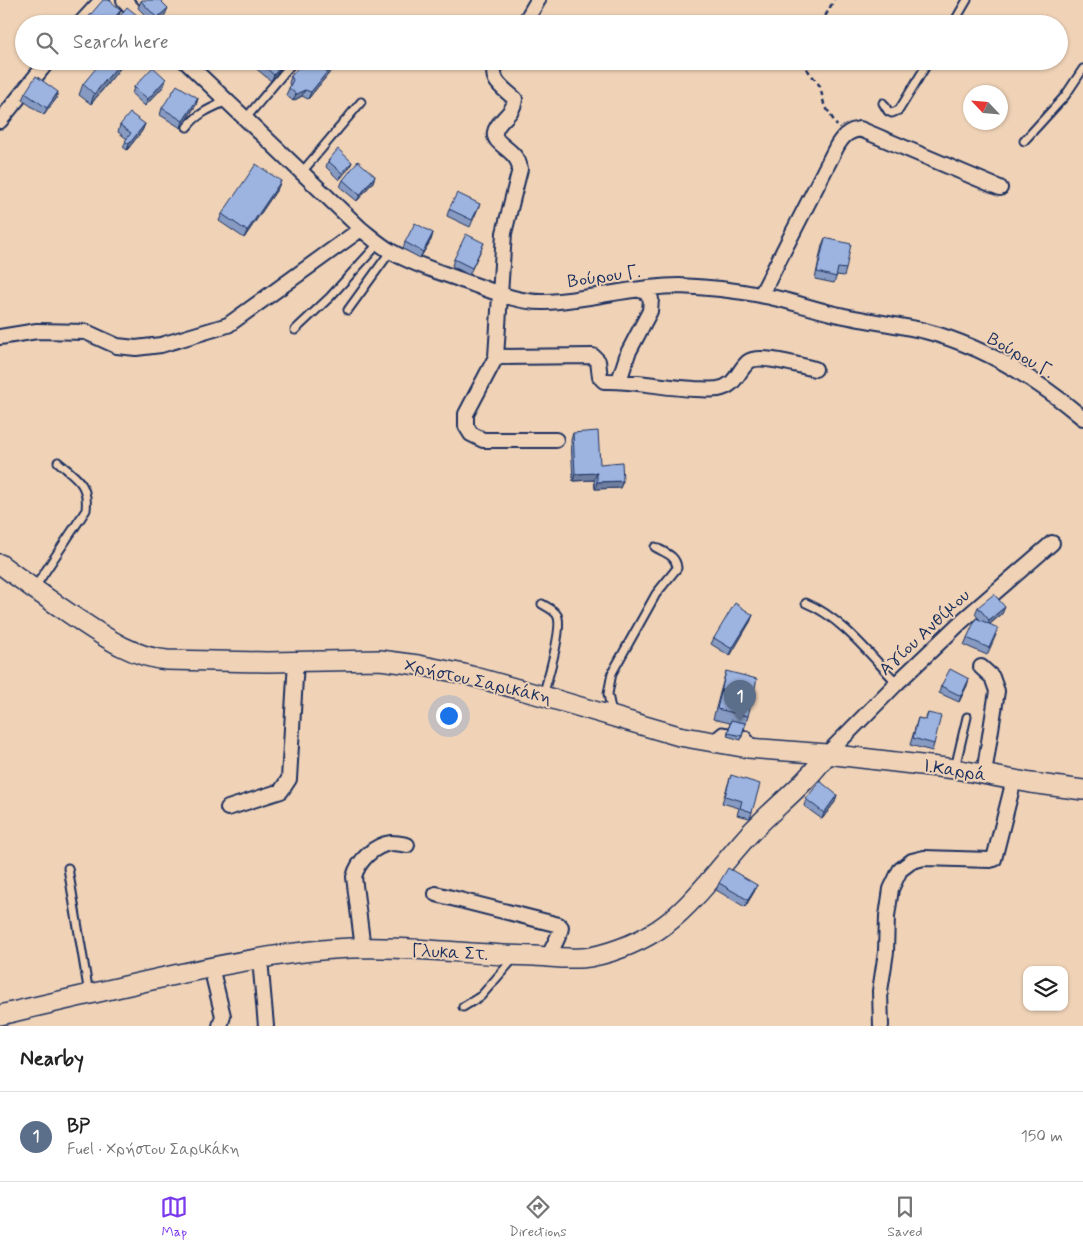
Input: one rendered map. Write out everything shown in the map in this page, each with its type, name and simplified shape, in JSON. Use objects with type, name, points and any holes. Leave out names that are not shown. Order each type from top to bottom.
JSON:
[{"type":"main road","name":"Χρήστου Σαρικάκη","points":[[0,564],[34,590],[115,644],[150,658],[167,660],[380,660],[418,665],[464,674],[679,736],[758,749],[827,754]]},
{"type":"main road","name":"Ι.Καρρά","points":[[827,754],[955,769],[1083,790]]},
{"type":"main road","name":"Γλυκα Στ.","points":[[0,1015],[211,967],[308,951],[335,949],[438,950],[516,956],[582,958],[606,953],[630,944],[666,924],[691,900],[758,824],[810,775],[827,754]]},
{"type":"street","points":[[88,15],[102,0]]},
{"type":"street","points":[[124,0],[138,15]]},
{"type":"street","points":[[529,15],[538,0]]},
{"type":"street","points":[[0,121],[41,70]]},
{"type":"street","name":"Βούρου Γ.","points":[[195,70],[361,229],[385,247],[415,264],[521,300],[546,302],[667,286],[695,287],[761,295],[836,314],[909,328],[946,338],[978,350],[1005,364],[1046,390],[1083,418]]},
{"type":"street","points":[[494,70],[494,80],[514,99],[512,110],[497,126],[494,134],[496,140],[515,156],[519,162],[520,169],[504,233],[496,357],[466,414],[466,426],[471,434],[483,440],[556,440]]},
{"type":"street","points":[[761,295],[844,136],[851,130],[860,129],[1000,188]]},
{"type":"street","points":[[0,337],[37,332],[86,332],[117,346],[136,348],[161,345],[228,325],[361,229]]},
{"type":"street","points":[[619,381],[628,353],[650,311],[651,299],[640,290]]},
{"type":"street","points":[[496,357],[593,356],[598,361],[604,381],[619,381],[671,388],[717,389],[734,381],[748,362],[754,359],[763,358],[815,368]]},
{"type":"street","name":"Αγίου Ανθίμου","points":[[827,754],[897,683],[969,615],[1052,543]]},
{"type":"street","points":[[228,808],[281,791],[287,784],[289,779],[296,661]]},
{"type":"street","points":[[981,667],[992,676],[996,691],[984,774]]},
{"type":"street","points":[[881,1026],[880,991],[886,952],[887,916],[891,889],[896,875],[905,865],[918,859],[994,859],[1014,780]]},
{"type":"street","points":[[363,949],[354,876],[356,868],[364,858],[381,845],[391,843],[407,844]]},
{"type":"street","points":[[436,894],[559,925],[561,931],[549,957]]},
{"type":"street","points":[[260,959],[266,1026]]},
{"type":"street","points":[[211,967],[223,1016],[220,1026]]},
{"type":"lane","points":[[958,15],[967,0]]},
{"type":"lane","points":[[1024,141],[1064,96],[1083,69]]},
{"type":"lane","points":[[246,118],[286,70]]},
{"type":"lane","points":[[883,103],[888,111],[892,113],[899,110],[923,70]]},
{"type":"lane","points":[[187,127],[194,118],[203,112],[228,101]]},
{"type":"lane","points":[[302,172],[361,102]]},
{"type":"lane","points":[[348,310],[385,247]]},
{"type":"lane","points":[[295,330],[385,247]]},
{"type":"lane","points":[[34,590],[86,510],[87,497],[83,484],[58,462]]},
{"type":"lane","points":[[613,716],[608,694],[612,673],[656,594],[676,568],[676,561],[673,556],[655,547]]},
{"type":"lane","points":[[806,603],[820,609],[836,620],[897,683]]},
{"type":"lane","points":[[542,604],[554,611],[559,619],[558,635],[543,696]]},
{"type":"lane","points":[[955,769],[967,717]]},
{"type":"lane","points":[[68,868],[90,994]]},
{"type":"lane","points":[[463,1007],[481,996],[516,956]]},
{"type":"path","points":[[826,15],[834,0]]},
{"type":"path","points":[[808,70],[820,86],[824,104],[844,136]]},
{"type":"building","points":[[103,0],[109,0],[121,10],[117,15],[90,15]]},
{"type":"building","points":[[160,0],[168,8],[160,15],[154,15],[141,1]]},
{"type":"building","points":[[127,7],[137,15],[121,15]]},
{"type":"building","points":[[95,70],[114,70],[94,94],[83,84]]},
{"type":"building","points":[[150,70],[156,70],[166,79],[148,99],[134,87]]},
{"type":"building","points":[[268,70],[278,70],[274,75]]},
{"type":"building","points":[[296,70],[329,70],[311,92],[305,90],[296,94],[289,88],[293,80],[291,76]]},
{"type":"building","points":[[36,76],[58,92],[47,108],[25,93]]},
{"type":"building","points":[[177,85],[198,98],[183,121],[162,108]]},
{"type":"building","points":[[130,113],[145,124],[129,144],[125,141],[131,133],[120,125]]},
{"type":"building","points":[[338,149],[352,162],[342,173],[328,161]]},
{"type":"building","points":[[358,161],[375,176],[360,195],[343,180]]},
{"type":"building","points":[[256,164],[281,181],[247,231],[222,214]]},
{"type":"building","points":[[457,193],[480,204],[472,220],[449,209]]},
{"type":"building","points":[[415,223],[433,233],[423,252],[405,242]]},
{"type":"building","points":[[466,234],[484,243],[472,268],[454,259]]},
{"type":"building","points":[[825,238],[851,244],[846,269],[838,268],[836,277],[817,272]]},
{"type":"building","points":[[598,431],[600,464],[622,462],[623,481],[597,482],[597,473],[575,474],[573,433]]},
{"type":"building","points":[[994,594],[1005,607],[989,620],[978,607]]},
{"type":"building","points":[[735,603],[753,615],[732,649],[714,638]]},
{"type":"building","points":[[976,618],[998,628],[989,648],[967,638]]},
{"type":"building","points":[[950,669],[969,679],[961,696],[941,686]]},
{"type":"building","points":[[726,671],[757,679],[748,716],[717,709]]},
{"type":"building","points":[[928,713],[941,716],[934,744],[913,738],[918,718],[926,720]]},
{"type":"building","points":[[731,720],[745,723],[742,736],[728,733]]},
{"type":"building","points":[[731,775],[760,784],[752,812],[740,808],[742,801],[725,796]]},
{"type":"building","points":[[820,781],[837,795],[824,813],[806,799]]},
{"type":"building","points":[[728,868],[757,885],[748,900],[719,883]]},
{"type":"place","name":"BP","points":[[740,721]]}]
